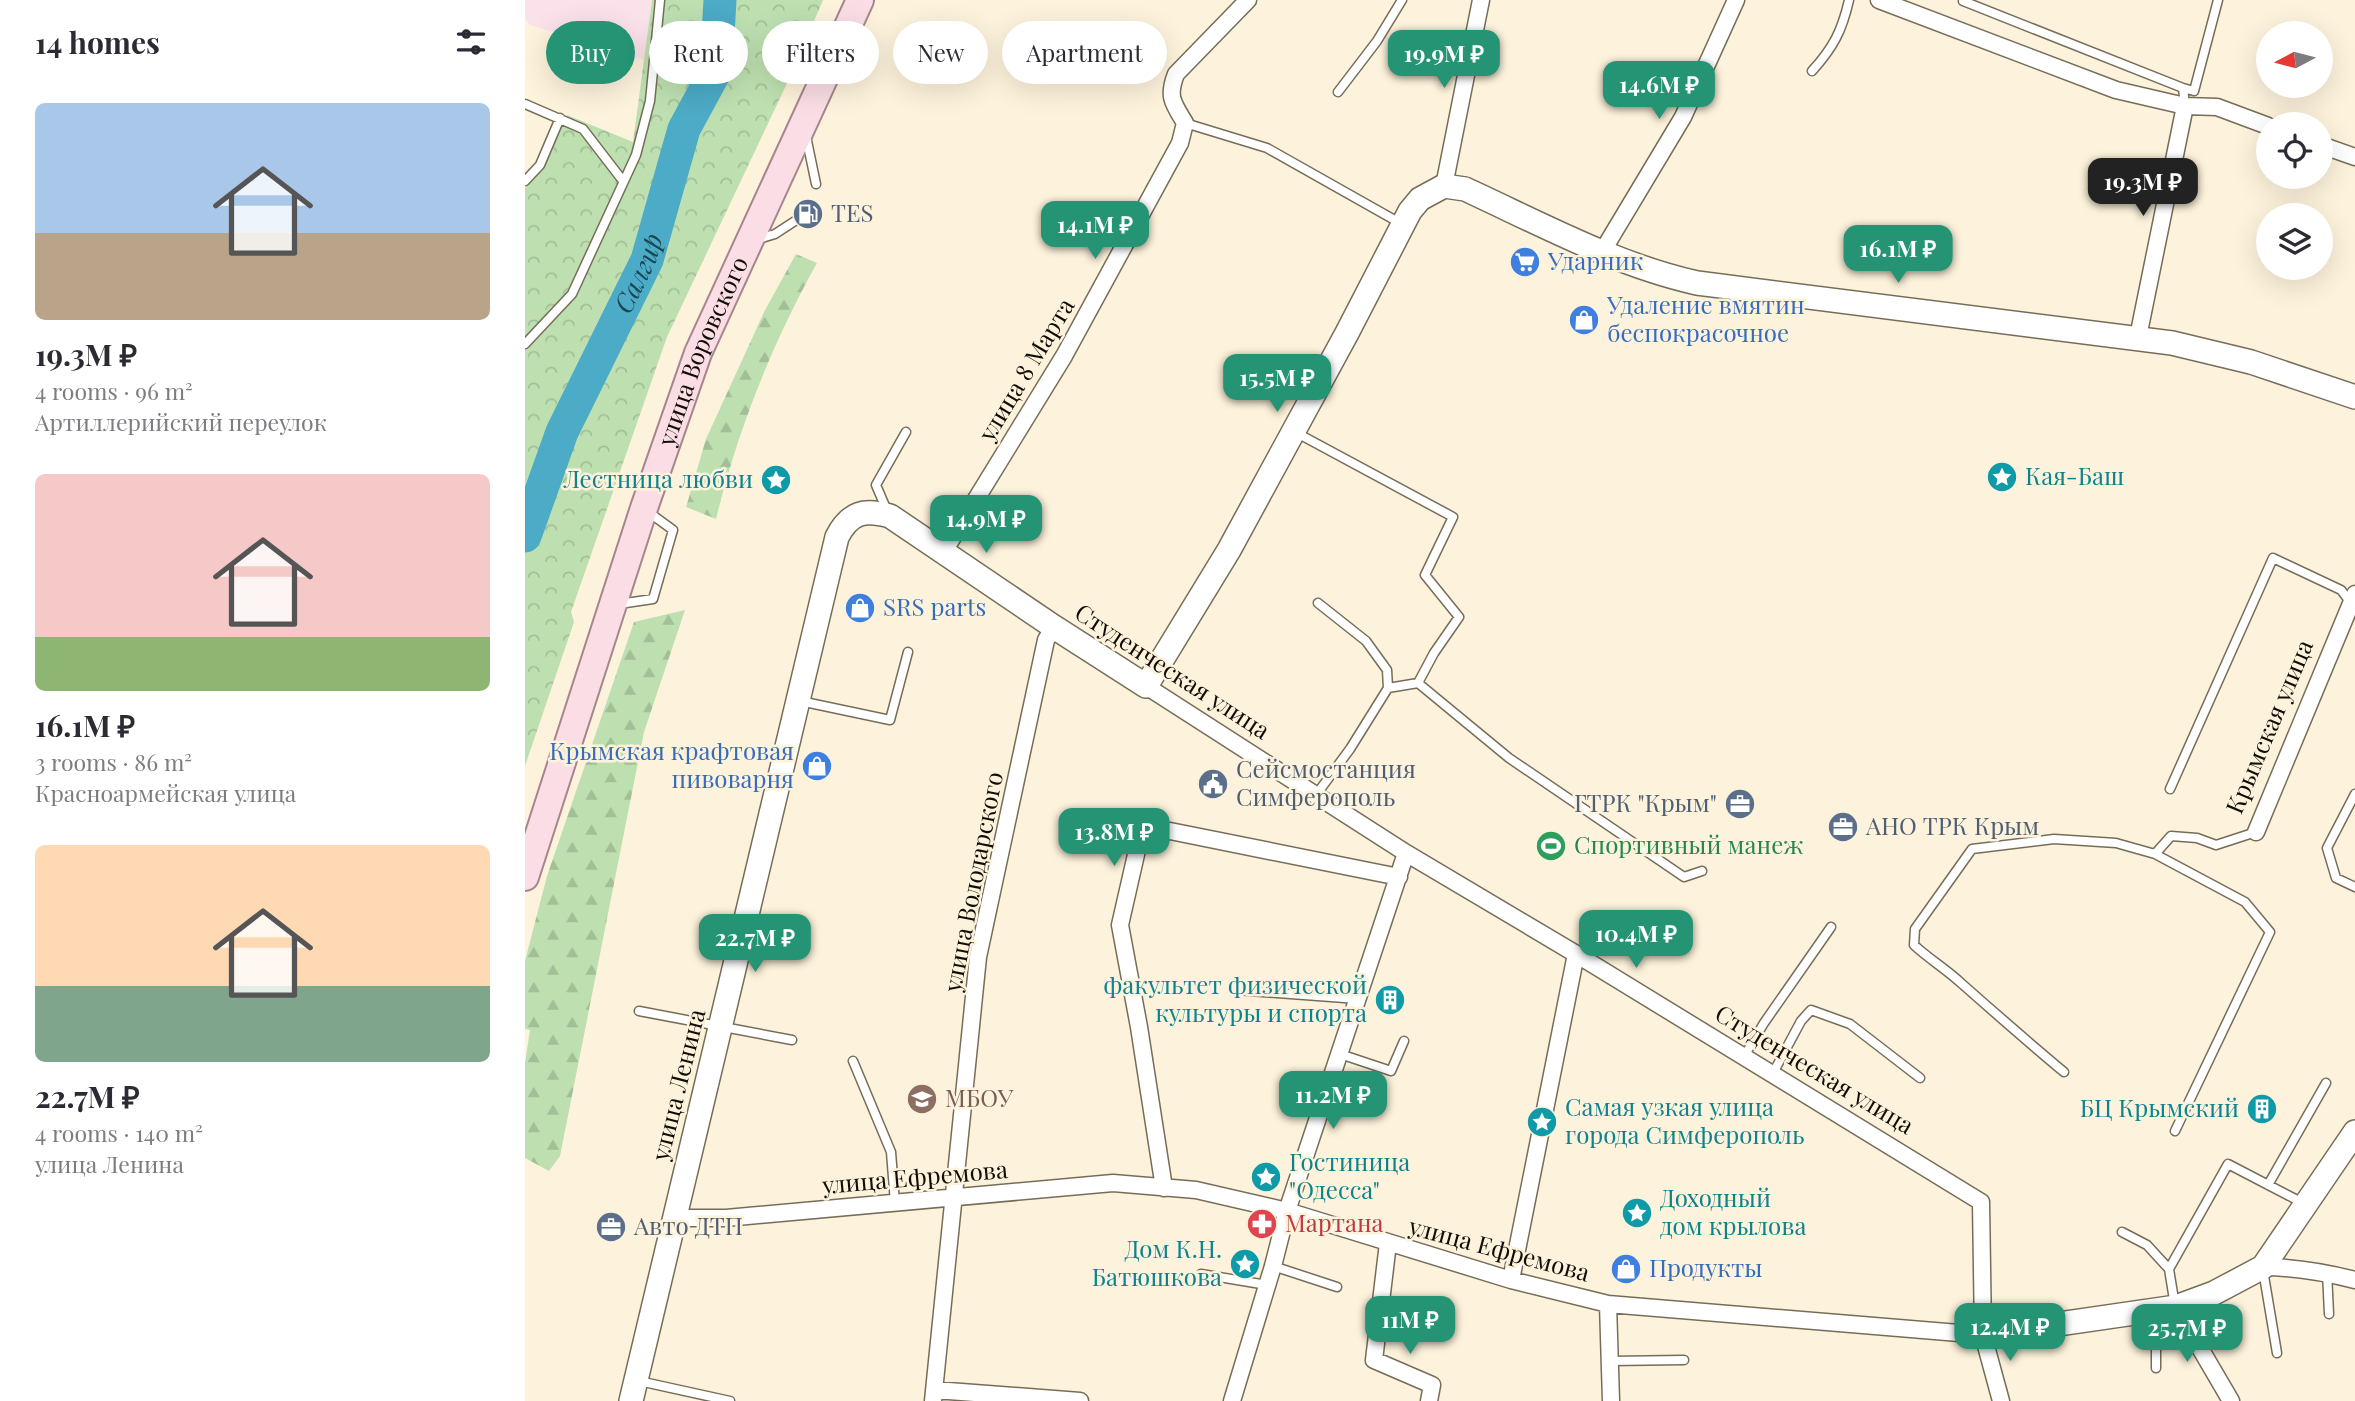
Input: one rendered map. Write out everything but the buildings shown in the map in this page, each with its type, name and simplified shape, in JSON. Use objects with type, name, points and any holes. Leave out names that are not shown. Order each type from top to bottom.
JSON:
[{"type":"main road","name":"улица Воровского","points":[[525,877],[643,508],[698,353],[860,0]]},
{"type":"main road","points":[[1146,686],[1229,550],[1347,333],[1402,224],[1420,199],[1444,186],[1465,189],[1602,252],[1663,275],[1697,283],[2138,337],[2184,345],[2251,362],[2355,397]]},
{"type":"main road","name":"улица Ленина","points":[[633,1391],[838,537],[854,516],[864,512],[890,516]]},
{"type":"main road","name":"Студенческая улица","points":[[890,516],[1146,686]]},
{"type":"main road","points":[[1983,1335],[2166,1309],[2214,1293],[2263,1267],[2355,1132]]},
{"type":"street","points":[[1185,123],[1171,100],[1171,85],[1175,74],[1248,0]]},
{"type":"street","points":[[1444,186],[1481,0]]},
{"type":"street","points":[[1602,252],[1683,117],[1736,0]]},
{"type":"street","points":[[1879,0],[2116,90],[2185,106],[2217,107],[2256,122]]},
{"type":"street","points":[[2138,337],[2185,106]]},
{"type":"street","name":"улица 8 Марта","points":[[943,553],[1064,356],[1180,143],[1185,123]]},
{"type":"street","points":[[2333,149],[2355,157]]},
{"type":"street","name":"Крымская улица","points":[[2256,832],[2354,601]]},
{"type":"street","name":"улица Володарского","points":[[934,1396],[978,957],[1047,640],[1054,627]]},
{"type":"street","name":"Студенческая улица","points":[[1146,686],[1406,853],[1981,1202],[1983,1335]]},
{"type":"street","points":[[1164,1188],[1120,925],[1140,837],[1170,831],[1399,877]]},
{"type":"street","points":[[1232,1401],[1287,1212],[1406,853]]},
{"type":"street","points":[[1511,1280],[1576,954]]},
{"type":"street","name":"улица Ефремова","points":[[675,1215],[686,1218],[726,1218],[1113,1183],[1196,1189],[1287,1212],[1511,1280],[1608,1304],[1983,1335]]},
{"type":"street","points":[[1388,1243],[1374,1360],[1432,1385],[1429,1401]]},
{"type":"street","points":[[2263,1267],[2291,1267],[2327,1272],[2355,1280]]},
{"type":"street","points":[[1608,1304],[1611,1401]]},
{"type":"street","points":[[2166,1309],[2231,1401]]},
{"type":"street","points":[[1983,1335],[2001,1401]]},
{"type":"street","points":[[934,1396],[1080,1401]]},
{"type":"lane","points":[[525,344],[572,294],[636,155],[650,101],[660,0]]},
{"type":"lane","points":[[1338,92],[1377,41],[1402,0]]},
{"type":"lane","points":[[1812,71],[1829,52],[1843,26],[1849,0]]},
{"type":"lane","points":[[1963,1],[2195,91],[2218,0]]},
{"type":"lane","points":[[2183,88],[2185,106]]},
{"type":"lane","points":[[525,104],[583,128],[623,181]]},
{"type":"lane","points":[[525,181],[540,165],[560,118]]},
{"type":"lane","points":[[1185,123],[1267,148],[1402,224]]},
{"type":"lane","points":[[803,126],[816,184]]},
{"type":"lane","points":[[749,242],[775,234],[798,219]]},
{"type":"lane","points":[[1293,430],[1453,517],[1425,575],[1459,617],[1418,682],[1388,688]]},
{"type":"lane","points":[[890,516],[876,485],[906,432]]},
{"type":"lane","points":[[613,605],[653,599],[673,530],[643,508]]},
{"type":"lane","points":[[2169,789],[2273,558],[2341,590],[2354,601]]},
{"type":"lane","points":[[1316,795],[1350,749],[1388,688],[1387,670],[1366,641],[1318,603]]},
{"type":"lane","points":[[797,701],[890,720],[908,652]]},
{"type":"lane","points":[[1418,682],[1509,758],[1684,877],[1702,871]]},
{"type":"lane","points":[[2355,794],[2327,848],[2336,878],[2355,887]]},
{"type":"lane","name":"Крымская улица","points":[[2155,854],[2171,836],[2197,838],[2216,845],[2256,832]]},
{"type":"lane","points":[[2064,1072],[1914,945],[1915,929],[1972,849],[2055,839],[2116,843],[2155,854],[2245,902],[2270,932],[2175,1131]]},
{"type":"lane","points":[[1743,1058],[1831,927]]},
{"type":"lane","points":[[1236,990],[1358,999]]},
{"type":"lane","points":[[1772,1075],[1801,1021],[1811,1010],[1850,1024],[1920,1078]]},
{"type":"lane","points":[[639,1012],[792,1040]]},
{"type":"lane","points":[[1340,1054],[1391,1071],[1404,1041]]},
{"type":"lane","points":[[853,1061],[891,1152],[895,1203]]},
{"type":"lane","points":[[2268,1185],[2326,1083]]},
{"type":"lane","points":[[2156,1368],[2166,1309],[2169,1269],[2228,1164],[2306,1204]]},
{"type":"lane","points":[[2122,1232],[2147,1245],[2169,1269]]},
{"type":"lane","points":[[1273,1266],[1337,1287]]},
{"type":"lane","points":[[2263,1267],[2277,1353]]},
{"type":"lane","points":[[2327,1272],[2329,1314]]},
{"type":"lane","points":[[1202,1274],[1267,1285]]},
{"type":"lane","points":[[1610,1361],[1684,1360]]},
{"type":"lane","points":[[633,1391],[730,1401]]},
{"type":"shaded area","points":[[525,0],[652,0],[644,60],[635,57],[635,21],[546,21],[546,30],[530,25],[525,19]]},
{"type":"green space","points":[[652,0],[823,0],[814,21],[762,21],[762,84],[787,84],[667,337],[571,612],[574,622],[525,766],[525,188],[544,168],[567,115],[633,142],[649,22],[649,84],[748,84],[748,21],[649,21]]},
{"type":"green space","points":[[796,254],[817,263],[785,325],[758,388],[735,452],[716,519],[686,507],[706,439],[765,310]]},
{"type":"green space","points":[[685,610],[644,732],[560,1156],[549,1171],[525,1158],[525,1063],[530,1030],[525,1029],[525,961],[547,876],[634,622]]},
{"type":"waterway","name":"Салгир","points":[[525,536],[562,432],[647,260],[684,129],[716,70],[720,0]]},
{"type":"place","name":"TES","points":[[808,214]]},
{"type":"place","name":"Ударник","points":[[1525,262]]},
{"type":"place","name":"Удаление вмятин беспокрасочное","points":[[1584,320]]},
{"type":"place","name":"Кая-Баш","points":[[2002,477]]},
{"type":"place","name":"Лестница любви","points":[[776,480]]},
{"type":"place","name":"SRS parts","points":[[860,608]]},
{"type":"place","name":"Крымская крафтовая пивоварня","points":[[817,766]]},
{"type":"place","name":"Сейсмостанция Симферополь","points":[[1213,784]]},
{"type":"place","name":"ГТРК \"Крым\"","points":[[1740,804]]},
{"type":"place","name":"АНО ТРК Крым","points":[[1843,827]]},
{"type":"place","name":"Спортивный манеж","points":[[1551,846]]},
{"type":"place","name":"факультет физической культуры и спорта","points":[[1390,1000]]},
{"type":"place","name":"МБОУ","points":[[922,1099]]},
{"type":"place","name":"БЦ Крымский","points":[[2262,1109]]},
{"type":"place","name":"Самая узкая улица города Симферополь","points":[[1542,1122]]},
{"type":"place","name":"Гостиница \"Одесса\"","points":[[1266,1177]]},
{"type":"place","name":"Доходный дом крылова","points":[[1637,1213]]},
{"type":"place","name":"Мартана","points":[[1262,1224]]},
{"type":"place","name":"Авто ДТП","points":[[611,1227]]},
{"type":"place","name":"Дом К.Н. Батюшкова","points":[[1245,1264]]},
{"type":"place","name":"Продукты","points":[[1626,1269]]}]
